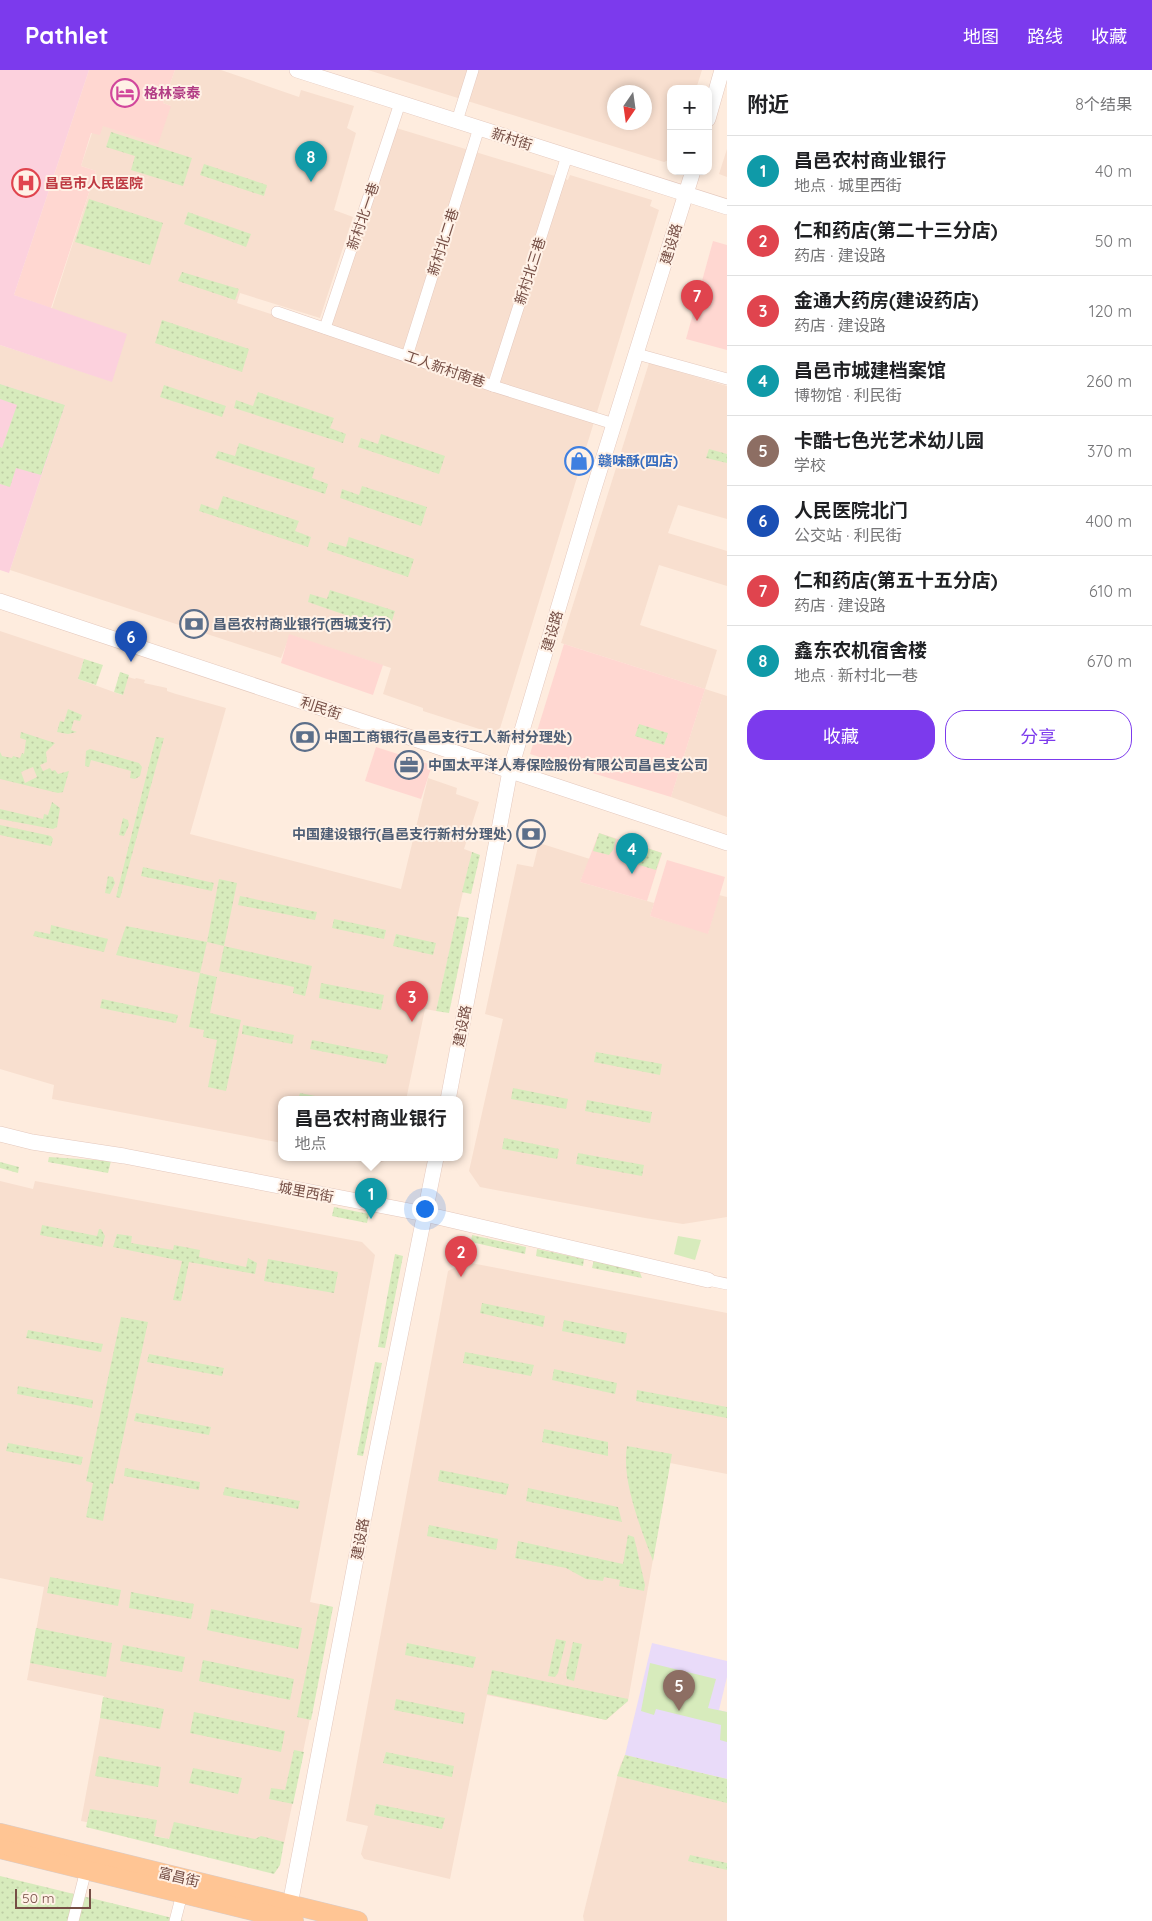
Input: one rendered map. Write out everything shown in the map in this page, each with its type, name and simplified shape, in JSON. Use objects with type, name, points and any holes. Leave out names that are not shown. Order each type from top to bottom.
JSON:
[{"type":"main road","name":"富昌街","points":[[0,1833],[290,1916]]},
{"type":"main road","name":"富昌街","points":[[0,1849],[182,1894],[290,1916],[358,1921]]},
{"type":"street","name":"新村街","points":[[297,70],[727,206]]},
{"type":"street","points":[[458,121],[473,70]]},
{"type":"street","points":[[712,105],[722,70]]},
{"type":"street","name":"新村北一巷","points":[[325,328],[400,103]]},
{"type":"street","name":"新村北二巷","points":[[407,356],[479,128]]},
{"type":"street","name":"新村北三巷","points":[[493,386],[567,156]]},
{"type":"street","name":"建设路","points":[[449,1096],[510,771],[614,424],[692,175]]},
{"type":"street","name":"工人新村南巷","points":[[277,312],[493,386],[614,424]]},
{"type":"street","points":[[636,354],[727,379]]},
{"type":"street","name":"利民街","points":[[0,601],[727,843]]},
{"type":"street","name":"城里西街","points":[[0,1134],[32,1142],[124,1156],[425,1214],[727,1284]]},
{"type":"street","name":"建设路","points":[[290,1916],[373,1470],[435,1161]]},
{"type":"street","points":[[73,1921],[86,1870]]},
{"type":"street","points":[[175,1921],[182,1894]]},
{"type":"shaded area","name":"昌邑市人民医院","points":[[0,70],[89,70],[14,295],[127,334],[112,382],[0,345]]},
{"type":"shaded area","points":[[89,70],[175,70],[163,103],[171,106],[158,144],[103,126],[100,135],[91,133],[81,166],[96,171],[51,308],[14,295]]},
{"type":"shaded area","points":[[175,70],[221,70],[299,97],[301,90],[354,106],[347,128],[356,133],[334,210],[353,217],[320,318],[240,293],[237,303],[326,332],[393,127],[568,180],[570,175],[652,200],[650,206],[659,210],[498,735],[423,711],[423,708],[383,694],[391,668],[290,635],[281,658],[10,570],[65,405],[0,384],[0,345],[111,381],[14,295],[52,308],[96,171],[81,166],[92,133],[103,126],[171,106],[163,103]]},
{"type":"shaded area","points":[[368,70],[702,70],[697,85],[667,85],[667,161],[664,162]]},
{"type":"shaded area","points":[[727,149],[727,177],[719,174]]},
{"type":"shaded area","points":[[713,241],[727,245],[727,350],[686,339]]},
{"type":"shaded area","points":[[649,363],[727,386],[727,519],[678,505],[668,533],[727,551],[727,586],[659,565],[640,625],[717,650],[705,689],[561,643]]},
{"type":"shaded area","points":[[0,384],[65,405],[9,573],[0,570]]},
{"type":"shaded area","points":[[0,631],[84,659],[78,679],[122,695],[128,677],[136,678],[145,680],[144,683],[167,688],[167,691],[176,694],[226,708],[190,834],[401,889],[428,778],[457,788],[456,794],[479,802],[464,849],[472,852],[436,1011],[425,1009],[407,1096],[278,1096],[278,1142],[52,1099],[54,1085],[0,1069]]},
{"type":"shaded area","points":[[289,634],[383,665],[373,695],[281,663]]},
{"type":"shaded area","points":[[564,644],[705,689],[671,797],[530,754]]},
{"type":"shaded area","points":[[705,689],[727,696],[727,817],[671,797]]},
{"type":"shaded area","points":[[376,747],[432,765],[421,799],[365,781]]},
{"type":"shaded area","points":[[599,833],[662,853],[647,901],[580,882]]},
{"type":"shaded area","points":[[539,843],[590,859],[580,882],[654,903],[650,916],[708,933],[719,895],[727,897],[727,1217],[683,1224],[645,1218],[480,1187],[469,1171],[503,1019],[485,1014],[517,864],[533,867]]},
{"type":"shaded area","points":[[667,860],[725,877],[708,934],[650,916]]},
{"type":"shaded area","points":[[368,1161],[384,1161],[379,1163]]},
{"type":"shaded area","points":[[0,1181],[33,1189],[35,1181],[362,1242],[375,1255],[310,1602],[333,1607],[284,1844],[170,1839],[81,1821],[104,1696],[27,1680],[44,1587],[0,1578]]},
{"type":"shaded area","points":[[466,1262],[727,1313],[727,1474],[670,1463],[628,1701],[606,1720],[487,1695],[450,1879],[364,1859],[361,1854],[368,1826],[346,1821],[448,1271]]},
{"type":"shaded area","points":[[652,1643],[727,1661],[727,1677],[719,1710],[727,1712],[727,1779],[625,1755]]},
{"type":"shaded area","points":[[625,1755],[727,1779],[727,1921],[584,1921],[583,1916],[620,1766]]},
{"type":"green space","points":[[111,132],[192,158],[183,186],[131,170],[135,156],[106,147]]},
{"type":"green space","points":[[204,164],[267,185],[264,196],[200,175]]},
{"type":"green space","points":[[89,199],[163,223],[150,265],[75,242]]},
{"type":"green space","points":[[188,212],[251,234],[246,247],[184,224]]},
{"type":"green space","points":[[182,272],[239,289],[235,300],[178,281]]},
{"type":"green space","points":[[162,320],[249,349],[242,372],[155,343]]},
{"type":"green space","points":[[0,384],[65,405],[41,475],[16,468],[10,487],[0,484],[0,447],[2,448],[17,405],[0,399]]},
{"type":"green space","points":[[164,385],[226,406],[222,417],[160,397]]},
{"type":"green space","points":[[258,392],[334,418],[330,428],[346,434],[343,443],[234,408],[236,400],[253,406]]},
{"type":"green space","points":[[381,434],[445,456],[439,474],[358,447],[361,438],[378,444]]},
{"type":"green space","points":[[239,443],[315,468],[312,478],[328,484],[325,494],[215,458],[218,451],[235,456]]},
{"type":"green space","points":[[709,449],[727,454],[727,463],[706,458]]},
{"type":"green space","points":[[362,486],[427,507],[421,526],[340,498],[342,489],[359,495]]},
{"type":"green space","points":[[223,496],[299,521],[295,531],[311,537],[308,547],[199,511],[201,504],[218,510]]},
{"type":"green space","points":[[349,537],[414,559],[408,577],[327,550],[329,542],[346,547]]},
{"type":"green space","points":[[330,590],[395,611],[389,630],[308,602],[310,594],[327,599]]},
{"type":"green space","points":[[84,659],[103,665],[96,685],[78,679]]},
{"type":"green space","points":[[120,672],[129,675],[123,695],[114,692]]},
{"type":"green space","points":[[68,709],[82,715],[80,721],[74,720],[71,730],[77,732],[68,734],[57,732],[60,721],[64,722]]},
{"type":"green space","points":[[639,724],[668,733],[664,745],[635,736]]},
{"type":"green space","points":[[21,732],[55,743],[46,752],[47,762],[40,765],[43,771],[50,768],[58,774],[69,771],[63,792],[58,793],[0,779],[0,752],[2,756],[20,758],[22,753],[24,754],[26,740],[20,738]],"holes":[[[33,767],[37,777],[25,783],[21,772]]]},
{"type":"green space","points":[[156,737],[164,738],[120,898],[116,897]]},
{"type":"green space","points":[[90,749],[139,763],[142,767],[140,776],[135,779],[130,778],[131,771],[91,760],[89,767],[85,766],[86,751]]},
{"type":"green space","points":[[52,802],[60,808],[57,827],[53,829],[0,819],[0,809],[43,819],[44,814],[48,815]]},
{"type":"green space","points":[[123,818],[128,820],[129,825],[124,836],[119,835]]},
{"type":"green space","points":[[0,825],[51,836],[53,839],[51,846],[0,835]]},
{"type":"green space","points":[[599,833],[616,839],[613,850],[609,855],[593,851]]},
{"type":"green space","points":[[629,842],[662,853],[656,870],[629,862],[625,855]]},
{"type":"green space","points":[[472,852],[480,855],[471,894],[462,892]]},
{"type":"green space","points":[[143,867],[214,883],[212,891],[141,876]]},
{"type":"green space","points":[[108,876],[113,877],[115,883],[110,894],[105,893]]},
{"type":"green space","points":[[219,879],[237,883],[224,946],[207,942]]},
{"type":"green space","points":[[240,896],[317,912],[315,920],[238,905]]},
{"type":"green space","points":[[457,916],[469,918],[449,1013],[436,1011]]},
{"type":"green space","points":[[334,919],[386,930],[384,939],[332,928]]},
{"type":"green space","points":[[51,925],[108,939],[104,952],[33,936],[35,931],[50,934]]},
{"type":"green space","points":[[126,926],[207,942],[200,973],[116,955]]},
{"type":"green space","points":[[396,934],[436,943],[433,955],[393,946]]},
{"type":"green space","points":[[224,946],[312,966],[305,996],[293,993],[294,987],[219,971]]},
{"type":"green space","points":[[200,973],[217,977],[210,1013],[241,1020],[226,1091],[208,1087],[217,1040],[203,1037],[204,1030],[189,1027]]},
{"type":"green space","points":[[321,983],[384,995],[381,1010],[319,998]]},
{"type":"green space","points":[[102,999],[178,1015],[176,1023],[100,1008]]},
{"type":"green space","points":[[243,1025],[294,1035],[292,1044],[242,1034]]},
{"type":"green space","points":[[312,1040],[388,1055],[386,1064],[310,1049]]},
{"type":"green space","points":[[596,1052],[662,1064],[660,1075],[594,1062]]},
{"type":"green space","points":[[513,1088],[568,1099],[566,1109],[511,1099]]},
{"type":"green space","points":[[300,1093],[315,1096],[299,1096]]},
{"type":"green space","points":[[587,1100],[652,1112],[650,1123],[585,1111]]},
{"type":"green space","points":[[504,1138],[559,1149],[557,1159],[502,1149]]},
{"type":"green space","points":[[578,1153],[644,1165],[642,1176],[576,1164]]},
{"type":"green space","points":[[49,1157],[111,1161],[108,1173],[48,1162]]},
{"type":"green space","points":[[0,1162],[19,1167],[18,1173],[0,1168]]},
{"type":"green space","points":[[334,1207],[369,1214],[367,1223],[332,1216]]},
{"type":"green space","points":[[42,1225],[97,1236],[99,1229],[101,1229],[105,1236],[102,1247],[40,1235]]},
{"type":"green space","points":[[117,1234],[132,1236],[131,1243],[173,1250],[174,1245],[200,1250],[199,1257],[246,1267],[248,1258],[257,1263],[255,1274],[189,1262],[181,1301],[173,1300],[182,1261],[113,1247]]},
{"type":"green space","points":[[472,1235],[526,1247],[525,1254],[471,1242]]},
{"type":"green space","points":[[678,1236],[701,1240],[695,1260],[674,1254]]},
{"type":"green space","points":[[537,1249],[584,1259],[583,1266],[536,1256]]},
{"type":"green space","points":[[395,1254],[403,1256],[385,1348],[378,1347]]},
{"type":"green space","points":[[268,1259],[338,1272],[334,1293],[264,1281]]},
{"type":"green space","points":[[594,1260],[639,1270],[642,1278],[592,1268]]},
{"type":"green space","points":[[482,1303],[545,1316],[543,1327],[480,1313]]},
{"type":"green space","points":[[121,1317],[148,1322],[113,1484],[110,1483],[103,1521],[86,1517],[93,1483],[86,1481]]},
{"type":"green space","points":[[564,1320],[627,1333],[625,1344],[562,1331]]},
{"type":"green space","points":[[28,1330],[103,1344],[101,1352],[26,1338]]},
{"type":"green space","points":[[465,1352],[534,1365],[531,1376],[463,1363]]},
{"type":"green space","points":[[149,1354],[224,1368],[222,1376],[147,1362]]},
{"type":"green space","points":[[375,1362],[382,1363],[363,1456],[357,1455]]},
{"type":"green space","points":[[554,1369],[617,1383],[615,1394],[552,1380]]},
{"type":"green space","points":[[18,1386],[93,1400],[92,1408],[17,1394]]},
{"type":"green space","points":[[637,1390],[727,1407],[727,1418],[636,1401]]},
{"type":"green space","points":[[136,1413],[211,1427],[209,1435],[134,1421]]},
{"type":"green space","points":[[544,1429],[608,1442],[608,1456],[542,1442]]},
{"type":"green space","points":[[8,1443],[83,1457],[81,1465],[6,1451]]},
{"type":"green space","points":[[627,1446],[672,1454],[653,1561],[629,1489],[626,1459]]},
{"type":"green space","points":[[125,1468],[200,1482],[199,1490],[124,1476]]},
{"type":"green space","points":[[440,1470],[509,1484],[506,1495],[438,1481]]},
{"type":"green space","points":[[225,1487],[300,1501],[298,1509],[223,1495]]},
{"type":"green space","points":[[528,1488],[618,1507],[622,1522],[526,1501]]},
{"type":"green space","points":[[429,1525],[498,1539],[496,1550],[427,1536]]},
{"type":"green space","points":[[628,1535],[634,1537],[645,1585],[644,1591],[619,1586],[620,1580],[604,1577],[603,1581],[586,1579],[566,1568],[515,1558],[518,1541],[623,1564]]},
{"type":"green space","points":[[50,1577],[121,1590],[118,1606],[47,1593]]},
{"type":"green space","points":[[131,1592],[194,1604],[191,1619],[129,1608]]},
{"type":"green space","points":[[320,1604],[333,1607],[311,1720],[297,1717]]},
{"type":"green space","points":[[211,1609],[302,1628],[298,1649],[207,1630]]},
{"type":"green space","points":[[36,1628],[112,1643],[106,1677],[30,1663]]},
{"type":"green space","points":[[556,1639],[566,1641],[558,1673],[555,1677],[548,1676]]},
{"type":"green space","points":[[573,1642],[582,1644],[574,1681],[567,1679],[566,1674]]},
{"type":"green space","points":[[407,1643],[476,1657],[473,1668],[405,1655]]},
{"type":"green space","points":[[123,1645],[185,1657],[182,1672],[120,1661]]},
{"type":"green space","points":[[203,1660],[294,1679],[290,1700],[199,1681]]},
{"type":"green space","points":[[650,1663],[716,1679],[708,1708],[727,1712],[727,1742],[720,1740],[721,1725],[656,1709],[654,1715],[641,1711]]},
{"type":"green space","points":[[492,1670],[628,1699],[628,1701],[606,1720],[487,1694]]},
{"type":"green space","points":[[103,1697],[164,1709],[160,1729],[100,1718]]},
{"type":"green space","points":[[396,1699],[465,1713],[463,1724],[394,1710]]},
{"type":"green space","points":[[194,1712],[285,1731],[281,1752],[190,1733]]},
{"type":"green space","points":[[294,1750],[304,1752],[293,1804],[269,1799],[271,1788],[285,1790]]},
{"type":"green space","points":[[386,1752],[454,1766],[452,1777],[383,1763]]},
{"type":"green space","points":[[625,1755],[727,1779],[727,1803],[617,1776]]},
{"type":"green space","points":[[99,1756],[161,1767],[158,1787],[95,1776]]},
{"type":"green space","points":[[193,1768],[242,1778],[238,1794],[189,1783]]},
{"type":"green space","points":[[376,1804],[445,1818],[442,1829],[374,1815]]},
{"type":"green space","points":[[90,1809],[157,1820],[154,1836],[169,1839],[174,1822],[255,1839],[261,1836],[284,1842],[280,1865],[274,1874],[86,1827]]},
{"type":"green space","points":[[690,1855],[727,1863],[727,1870],[688,1861]]},
{"type":"green space","points":[[0,1876],[185,1921],[0,1921]]},
{"type":"place","name":"格林豪泰","points":[[125,93]]},
{"type":"place","name":"鑫东农机宿舍楼","points":[[311,182]]},
{"type":"place","name":"昌邑市人民医院","points":[[26,183]]},
{"type":"place","name":"仁和药店(第五十五分店)","points":[[697,321]]},
{"type":"place","name":"赣味酥(四店)","points":[[579,461]]},
{"type":"place","name":"昌邑农村商业银行(西城支行)","points":[[194,624]]},
{"type":"place","name":"人民医院北门","points":[[131,662]]},
{"type":"place","name":"中国工商银行(昌邑支行工人新村分理处)","points":[[305,737]]},
{"type":"place","name":"中国太平洋人寿保险股份有限公司昌邑支公司","points":[[409,765]]},
{"type":"place","name":"中国建设银行(昌邑支行新村分理处)","points":[[531,834]]},
{"type":"place","name":"昌邑市城建档案馆","points":[[632,874]]},
{"type":"place","name":"金通大药房(建设药店)","points":[[412,1022]]},
{"type":"place","name":"昌邑农村商业银行","points":[[371,1219]]},
{"type":"place","name":"仁和药店(第二十三分店)","points":[[461,1277]]},
{"type":"place","name":"卡酷七色光艺术幼儿园","points":[[679,1711]]}]
